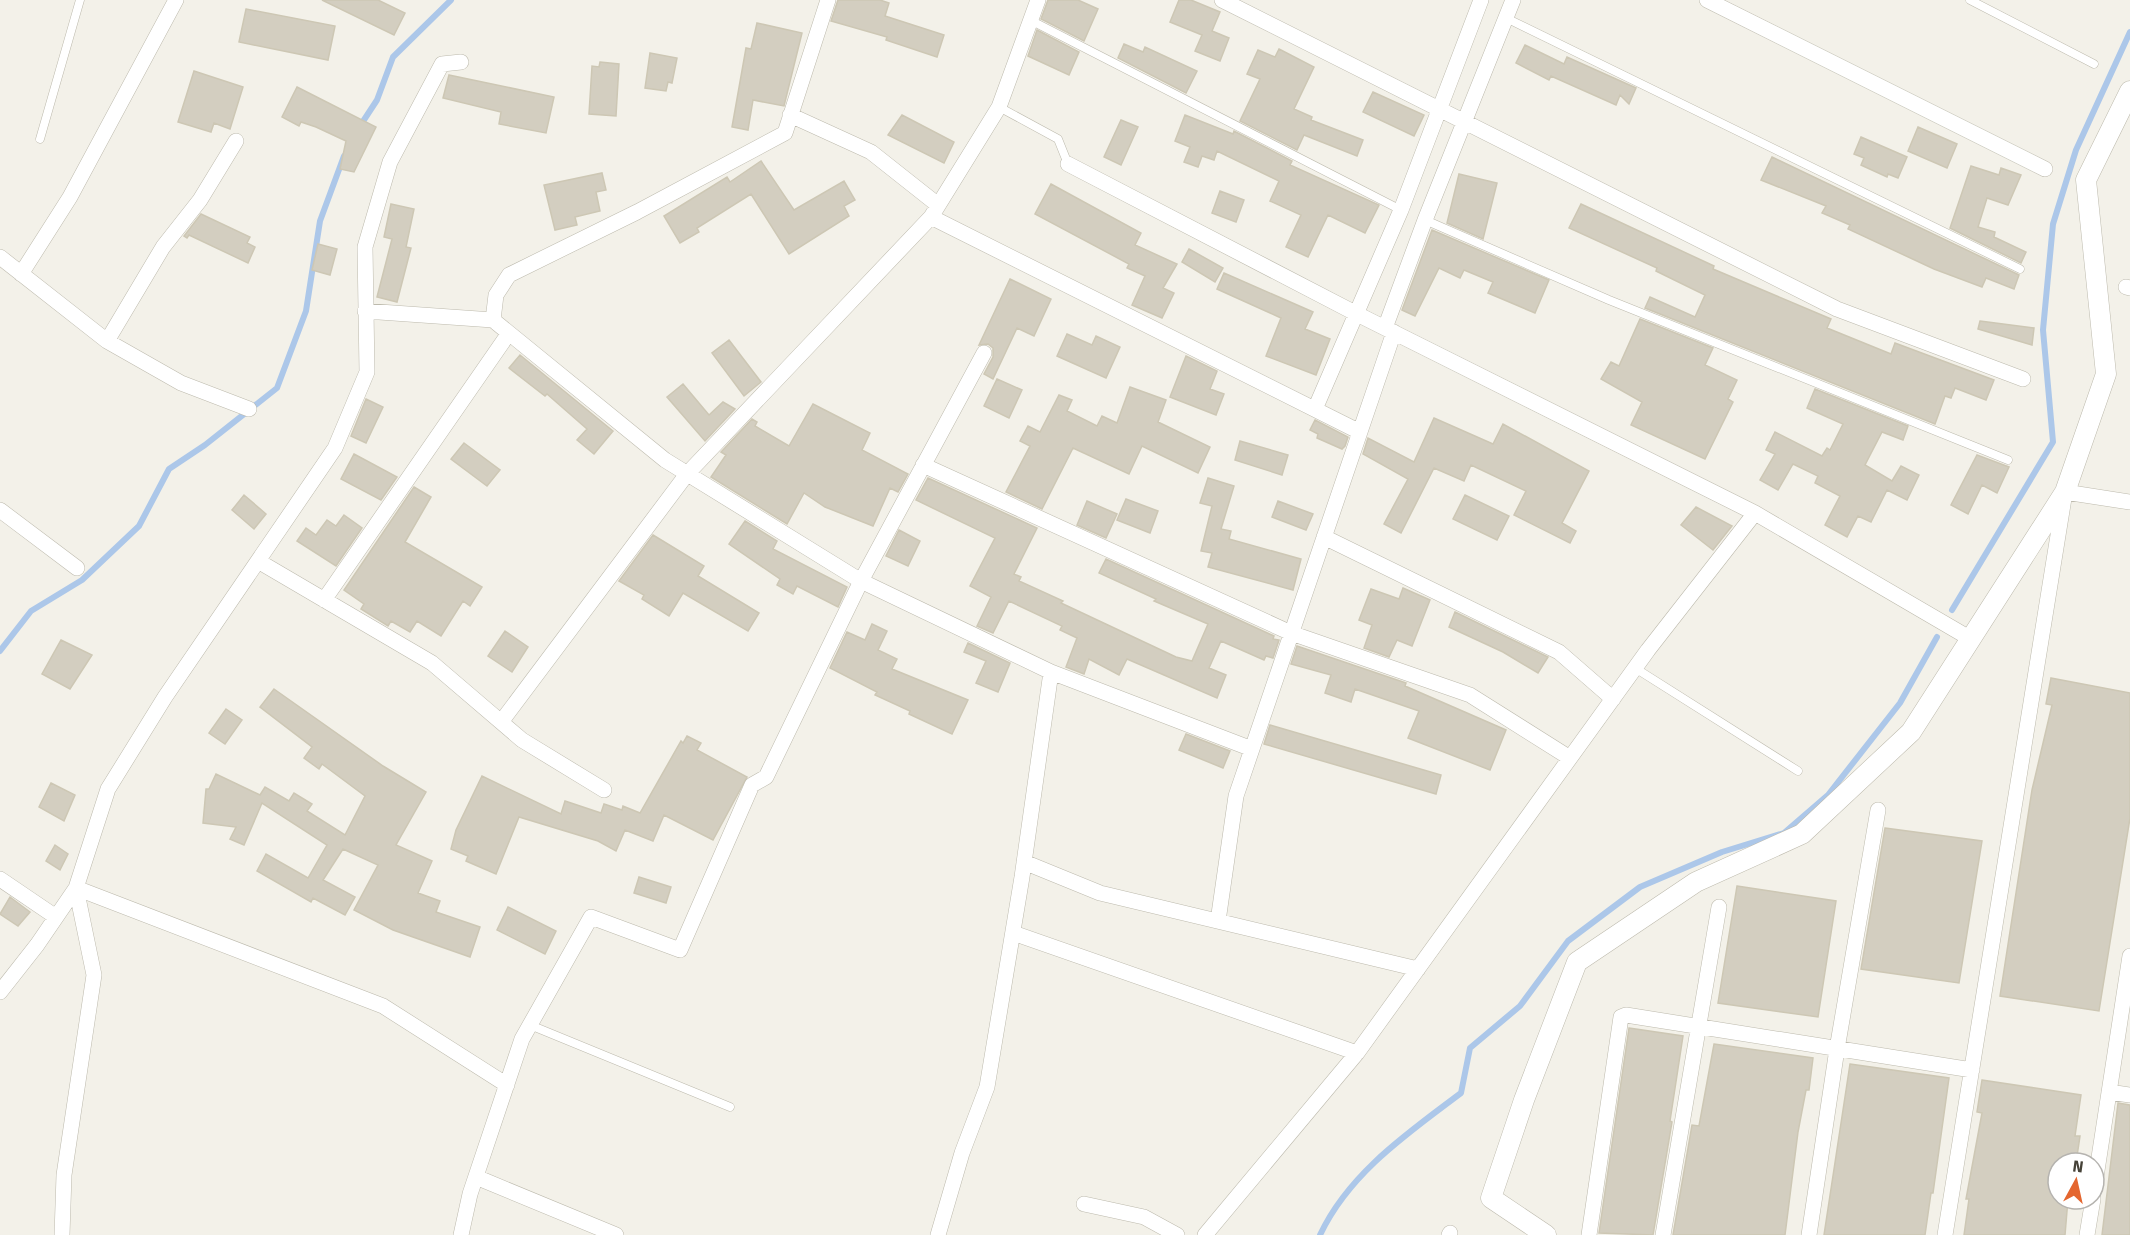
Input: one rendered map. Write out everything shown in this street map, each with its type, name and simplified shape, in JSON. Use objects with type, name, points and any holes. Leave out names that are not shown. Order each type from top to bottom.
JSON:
[{"type":"street","points":[[21,274],[70,197],[176,0]]},
{"type":"street","points":[[493,320],[496,295],[509,275],[637,212],[785,133],[828,0]]},
{"type":"street","points":[[501,722],[687,474],[934,211],[999,107],[1038,0]]},
{"type":"street","points":[[1222,0],[1438,106],[1837,309],[2024,379]]},
{"type":"street","points":[[1315,409],[1401,210],[1438,106],[1481,0]]},
{"type":"street","points":[[1218,921],[1236,796],[1360,432],[1425,220],[1513,0]]},
{"type":"street","points":[[1707,0],[2045,169]]},
{"type":"street","points":[[0,992],[76,888],[108,789],[165,697],[335,448],[367,372],[365,248],[390,162],[442,64],[461,62]]},
{"type":"street","points":[[1945,1235],[2065,492],[2106,374],[2086,180],[2130,91]]},
{"type":"street","points":[[790,115],[871,152],[934,211],[1360,432]]},
{"type":"street","points":[[106,341],[163,247],[200,200],[236,141]]},
{"type":"street","points":[[1068,164],[1357,314],[1755,513],[1971,639]]},
{"type":"street","points":[[0,257],[106,341],[181,383],[249,409]]},
{"type":"street","points":[[365,311],[493,320],[665,460],[861,581],[1051,672],[1252,749]]},
{"type":"street","points":[[324,600],[509,333]]},
{"type":"street","points":[[461,1235],[476,1177],[522,1039],[591,917],[680,950],[752,785],[766,777],[861,581],[984,353]]},
{"type":"street","points":[[923,465],[1291,633],[1470,695],[1570,758]]},
{"type":"street","points":[[2065,492],[2130,502]]},
{"type":"street","points":[[1546,1235],[1491,1198],[1524,1100],[1577,962],[1696,882],[1802,834],[1911,732],[2065,492]]},
{"type":"street","points":[[0,510],[77,568]]},
{"type":"street","points":[[1205,1235],[1357,1053],[1635,668],[1755,513]]},
{"type":"street","points":[[1324,537],[1559,652],[1613,699]]},
{"type":"street","points":[[258,561],[432,663],[522,740],[604,790]]},
{"type":"street","points":[[938,1235],[963,1153],[987,1087],[1024,862],[1051,672]]},
{"type":"street","points":[[1809,1235],[1837,1049],[1878,810]]},
{"type":"street","points":[[1024,862],[1100,894],[1418,969]]},
{"type":"street","points":[[0,879],[57,917]]},
{"type":"street","points":[[76,888],[383,1006],[507,1085]]},
{"type":"street","points":[[62,1235],[64,1175],[94,975],[76,888]]},
{"type":"street","points":[[1663,1235],[1719,907]]},
{"type":"street","points":[[1013,933],[1357,1053]]},
{"type":"street","points":[[2100,1151],[2130,956]]},
{"type":"street","points":[[1589,1235],[1621,1017],[1626,1015],[1972,1070]]},
{"type":"street","points":[[2109,1092],[2130,1095]]},
{"type":"street","points":[[476,1177],[616,1235]]},
{"type":"street","points":[[1084,1204],[1144,1217],[1177,1235]]},
{"type":"street","points":[[2087,1235],[2091,1211]]},
{"type":"lane","points":[[40,139],[80,0]]},
{"type":"lane","points":[[1970,0],[2094,64]]},
{"type":"lane","points":[[1506,18],[2020,269]]},
{"type":"lane","points":[[1032,21],[1401,210]]},
{"type":"lane","points":[[999,107],[1058,139],[1068,164]]},
{"type":"lane","points":[[1425,220],[1609,300],[2008,460]]},
{"type":"lane","points":[[1635,668],[1798,771]]},
{"type":"lane","points":[[530,1025],[730,1107]]},
{"type":"building","points":[[322,0],[378,0],[405,13],[394,35]]},
{"type":"building","points":[[838,0],[880,0],[889,3],[885,16],[944,35],[937,57],[886,40],[887,37],[831,21]]},
{"type":"building","points":[[1048,0],[1078,0],[1098,9],[1084,41],[1041,19]]},
{"type":"building","points":[[1179,0],[1191,0],[1220,12],[1212,31],[1229,38],[1220,61],[1195,51],[1202,35],[1170,22]]},
{"type":"building","points":[[246,9],[335,26],[328,60],[239,42]]},
{"type":"building","points":[[757,23],[802,33],[784,106],[753,100],[748,130],[732,127],[746,48],[751,49]]},
{"type":"building","points":[[1037,30],[1079,52],[1069,75],[1028,56]]},
{"type":"building","points":[[1124,44],[1143,52],[1145,47],[1197,71],[1186,93],[1118,58]]},
{"type":"building","points":[[1525,45],[1564,64],[1567,57],[1636,88],[1629,104],[1620,95],[1616,105],[1551,76],[1549,80],[1516,63]]},
{"type":"building","points":[[1279,49],[1314,67],[1294,109],[1312,117],[1311,120],[1363,140],[1357,156],[1304,135],[1297,150],[1240,121],[1260,79],[1247,74],[1258,50],[1275,57]]},
{"type":"building","points":[[650,53],[677,58],[672,83],[668,82],[666,91],[645,88]]},
{"type":"building","points":[[600,62],[619,64],[616,116],[589,114],[592,66],[599,67]]},
{"type":"building","points":[[194,71],[243,87],[230,129],[214,123],[211,132],[178,122]]},
{"type":"building","points":[[449,75],[554,97],[546,133],[499,124],[501,112],[443,98]]},
{"type":"building","points":[[297,87],[376,127],[354,172],[340,169],[346,141],[316,127],[301,122],[299,126],[282,117]]},
{"type":"building","points":[[1373,92],[1424,115],[1414,136],[1363,112]]},
{"type":"building","points":[[902,115],[954,142],[944,163],[888,135]]},
{"type":"building","points":[[1185,115],[1233,134],[1234,131],[1292,161],[1290,165],[1379,205],[1365,233],[1328,215],[1308,257],[1286,247],[1301,215],[1270,201],[1279,181],[1217,151],[1214,160],[1202,156],[1198,167],[1184,162],[1190,147],[1175,141]]},
{"type":"building","points":[[1121,120],[1138,127],[1121,165],[1104,157]]},
{"type":"building","points":[[1918,127],[1957,144],[1947,168],[1908,151]]},
{"type":"building","points":[[1861,137],[1907,157],[1898,178],[1888,174],[1887,177],[1861,165],[1864,158],[1854,154]]},
{"type":"building","points":[[1772,157],[2019,275],[2014,289],[1986,278],[1982,287],[1934,269],[1848,229],[1850,225],[1822,213],[1826,206],[1761,180]]},
{"type":"building","points":[[761,161],[794,210],[844,181],[855,200],[844,206],[849,216],[789,254],[751,194],[697,228],[699,232],[680,243],[664,216],[727,177],[730,182]]},
{"type":"building","points":[[1971,166],[1999,175],[2001,168],[2021,175],[2008,205],[1987,198],[1978,227],[1995,232],[1994,237],[2026,252],[2021,263],[1950,228]]},
{"type":"building","points":[[602,173],[606,190],[596,192],[600,211],[575,217],[577,225],[555,230],[544,185]]},
{"type":"building","points":[[1459,174],[1497,183],[1483,239],[1447,223]]},
{"type":"building","points":[[1051,184],[1141,233],[1135,245],[1177,264],[1163,288],[1174,293],[1162,318],[1132,305],[1145,276],[1127,268],[1129,264],[1035,214]]},
{"type":"building","points":[[1220,191],[1244,200],[1236,222],[1212,213]]},
{"type":"building","points":[[391,204],[414,209],[406,247],[411,248],[397,302],[377,297],[392,239],[384,237]]},
{"type":"building","points":[[1581,204],[1714,266],[1713,269],[1831,319],[1827,328],[1891,354],[1895,343],[1994,380],[1986,400],[1955,388],[1951,398],[1945,396],[1935,424],[1645,308],[1650,297],[1695,317],[1705,295],[1656,271],[1657,268],[1569,228]]},
{"type":"building","points":[[201,214],[250,237],[247,243],[255,247],[248,263],[189,235],[187,238],[184,236]]},
{"type":"building","points":[[1432,230],[1549,280],[1535,313],[1488,293],[1493,282],[1464,270],[1460,278],[1439,268],[1415,316],[1402,310]]},
{"type":"building","points":[[318,244],[337,249],[330,275],[312,270]]},
{"type":"building","points":[[1189,249],[1223,268],[1215,282],[1182,262]]},
{"type":"building","points":[[1224,273],[1313,312],[1305,329],[1330,339],[1316,375],[1266,356],[1281,318],[1217,289]]},
{"type":"building","points":[[1010,279],[1051,299],[1034,336],[1017,328],[993,379],[984,374],[993,357],[993,348],[988,344],[979,345]]},
{"type":"building","points":[[1640,319],[1713,348],[1705,365],[1737,380],[1728,399],[1733,402],[1705,459],[1631,425],[1642,402],[1601,379],[1611,362],[1619,366]]},
{"type":"building","points":[[1980,321],[2034,328],[2032,345],[1978,329]]},
{"type":"building","points":[[1067,334],[1092,345],[1096,336],[1120,347],[1106,378],[1057,356]]},
{"type":"building","points":[[729,340],[761,382],[744,396],[712,353]]},
{"type":"building","points":[[520,355],[613,431],[594,454],[577,440],[587,429],[547,394],[545,396],[509,368]]},
{"type":"building","points":[[1186,356],[1217,371],[1210,389],[1224,394],[1216,415],[1170,397]]},
{"type":"building","points":[[997,379],[1022,390],[1009,418],[984,406]]},
{"type":"building","points":[[683,384],[709,415],[723,402],[735,409],[705,441],[667,397]]},
{"type":"building","points":[[1130,387],[1166,400],[1158,422],[1210,447],[1198,473],[1142,446],[1129,474],[1073,448],[1042,509],[1006,492],[1030,446],[1020,441],[1028,426],[1040,432],[1059,395],[1072,400],[1067,411],[1097,426],[1102,416],[1117,423]]},
{"type":"building","points":[[1815,389],[1908,426],[1903,440],[1882,432],[1865,465],[1892,481],[1901,466],[1919,475],[1907,500],[1887,490],[1871,522],[1858,516],[1847,537],[1825,525],[1840,496],[1815,483],[1818,476],[1793,464],[1778,490],[1760,480],[1775,454],[1766,450],[1775,432],[1822,456],[1827,448],[1830,450],[1843,424],[1807,408]]},
{"type":"building","points":[[366,399],[383,407],[366,443],[351,436]]},
{"type":"building","points":[[813,404],[870,433],[862,450],[908,474],[898,492],[890,488],[873,526],[825,507],[804,493],[787,524],[711,477],[726,455],[721,452],[752,419],[757,422],[755,426],[789,446]]},
{"type":"building","points":[[1434,418],[1493,444],[1503,424],[1589,471],[1562,523],[1576,531],[1570,543],[1514,515],[1526,491],[1471,465],[1464,481],[1434,468],[1401,533],[1384,524],[1408,479],[1363,454],[1368,438],[1414,462]]},
{"type":"building","points":[[1315,420],[1348,437],[1345,446],[1342,449],[1317,438],[1318,434],[1310,430]]},
{"type":"building","points":[[1240,441],[1288,455],[1282,475],[1235,460]]},
{"type":"building","points":[[464,443],[500,470],[487,486],[451,459]]},
{"type":"building","points":[[354,454],[397,477],[381,500],[341,479]]},
{"type":"building","points":[[1977,455],[2009,467],[1997,493],[1982,485],[1968,514],[1951,505]]},
{"type":"building","points":[[928,478],[1037,528],[1014,574],[1021,577],[1019,581],[1063,601],[1061,603],[1176,657],[1192,661],[1208,624],[1154,601],[1156,599],[1099,573],[1106,559],[1274,636],[1273,639],[1279,640],[1273,658],[1266,656],[1264,660],[1221,641],[1209,668],[1226,675],[1217,698],[1127,659],[1119,675],[1089,659],[1084,674],[1066,667],[1077,638],[1060,630],[1062,626],[1009,601],[993,633],[977,626],[991,597],[970,586],[995,538],[916,500]]},
{"type":"building","points":[[1208,478],[1234,486],[1221,529],[1231,531],[1229,539],[1301,559],[1293,590],[1208,567],[1212,553],[1201,551],[1212,506],[1200,503]]},
{"type":"building","points":[[414,487],[431,497],[405,542],[482,587],[470,606],[463,601],[441,636],[417,621],[410,632],[391,621],[388,626],[361,609],[364,604],[344,590]]},
{"type":"building","points":[[244,495],[266,514],[254,529],[232,510]]},
{"type":"building","points":[[1465,495],[1509,516],[1497,540],[1453,519]]},
{"type":"building","points":[[1126,499],[1158,511],[1150,533],[1117,520]]},
{"type":"building","points":[[1087,501],[1117,514],[1106,538],[1077,525]]},
{"type":"building","points":[[1278,501],[1313,514],[1306,530],[1272,517]]},
{"type":"building","points":[[1696,507],[1732,526],[1713,550],[1681,525]]},
{"type":"building","points":[[344,515],[362,528],[336,566],[297,541],[306,528],[316,535],[327,520],[336,526]]},
{"type":"building","points":[[745,521],[777,541],[773,549],[847,587],[838,607],[797,586],[793,594],[777,585],[780,579],[729,544]]},
{"type":"building","points":[[899,530],[920,541],[908,566],[886,556]]},
{"type":"building","points":[[653,535],[704,566],[698,576],[759,613],[748,631],[683,593],[669,616],[642,599],[644,595],[619,581]]},
{"type":"building","points":[[1403,588],[1430,600],[1412,646],[1397,640],[1389,657],[1364,648],[1372,625],[1359,620],[1371,589],[1399,599]]},
{"type":"building","points":[[1455,612],[1548,657],[1538,673],[1503,652],[1449,627]]},
{"type":"building","points":[[872,624],[887,631],[878,650],[897,659],[892,669],[968,700],[952,734],[909,714],[910,711],[875,695],[877,692],[830,668],[847,632],[865,640]]},
{"type":"building","points":[[505,631],[528,647],[512,672],[488,656]]},
{"type":"building","points":[[61,640],[92,655],[70,689],[42,674]]},
{"type":"building","points":[[968,643],[1010,663],[998,692],[976,683],[986,661],[964,652]]},
{"type":"building","points":[[1297,646],[1406,683],[1405,686],[1506,730],[1490,770],[1408,738],[1419,711],[1355,689],[1351,702],[1325,693],[1331,675],[1291,664]]},
{"type":"building","points":[[2051,678],[2130,693],[2130,818],[2099,1011],[2000,996],[2032,790],[2052,705],[2046,704]]},
{"type":"building","points":[[274,689],[383,766],[426,792],[396,845],[432,861],[418,893],[440,901],[436,912],[480,927],[470,957],[393,930],[354,910],[378,865],[343,849],[323,880],[355,897],[345,915],[313,898],[311,902],[257,871],[266,854],[308,878],[327,845],[262,803],[244,845],[230,839],[236,827],[203,823],[206,789],[209,789],[216,774],[260,795],[265,787],[289,801],[294,793],[312,804],[307,811],[345,835],[365,796],[322,764],[319,769],[304,758],[312,747],[260,707]]},
{"type":"building","points":[[226,709],[242,720],[225,744],[209,733]]},
{"type":"building","points":[[1270,725],[1441,775],[1436,794],[1264,744]]},
{"type":"building","points":[[1186,734],[1230,751],[1223,768],[1179,750]]},
{"type":"building","points":[[687,736],[701,743],[697,750],[747,777],[713,840],[664,815],[653,841],[625,830],[616,851],[598,841],[519,817],[496,874],[466,861],[468,856],[451,849],[456,830],[482,776],[561,814],[565,801],[601,813],[604,804],[622,810],[623,806],[640,813],[681,741],[683,743]]},
{"type":"building","points":[[51,783],[75,795],[64,821],[39,807]]},
{"type":"building","points":[[1885,828],[1982,841],[1959,983],[1861,969]]},
{"type":"building","points":[[55,845],[68,854],[60,870],[46,861]]},
{"type":"building","points":[[639,877],[671,887],[666,903],[634,893]]},
{"type":"building","points":[[1737,886],[1836,901],[1818,1017],[1718,1003]]},
{"type":"building","points":[[10,897],[30,912],[18,926],[0,914]]},
{"type":"building","points":[[508,907],[556,931],[545,954],[497,930]]},
{"type":"building","points":[[1629,1028],[1683,1036],[1670,1121],[1672,1122],[1653,1235],[1599,1233]]},
{"type":"building","points":[[1714,1044],[1813,1058],[1809,1090],[1806,1090],[1798,1132],[1785,1235],[1673,1235],[1692,1125],[1699,1126]]},
{"type":"building","points":[[1850,1064],[1949,1078],[1925,1235],[1824,1235]]},
{"type":"building","points":[[1982,1080],[2081,1095],[2075,1136],[2080,1136],[2078,1151],[2046,1151],[2046,1211],[2067,1211],[2065,1235],[1964,1235],[1969,1199],[1966,1199],[1982,1113],[1977,1112]]},
{"type":"building","points":[[2118,1103],[2130,1105],[2130,1235],[2102,1235]]},
{"type":"waterway","points":[[360,126],[377,100],[393,57],[451,0]]},
{"type":"waterway","points":[[1952,610],[2053,442],[2043,330],[2053,224],[2076,150],[2130,32]]},
{"type":"waterway","points":[[0,651],[31,611],[82,580],[139,526],[169,469],[205,445],[277,388],[306,311],[320,221],[344,156]]},
{"type":"waterway","points":[[1320,1235],[1332,1213],[1363,1173],[1401,1139],[1461,1093],[1470,1048],[1520,1006],[1568,941],[1640,887],[1722,852],[1784,833],[1828,795],[1900,703],[1937,637]]}]
